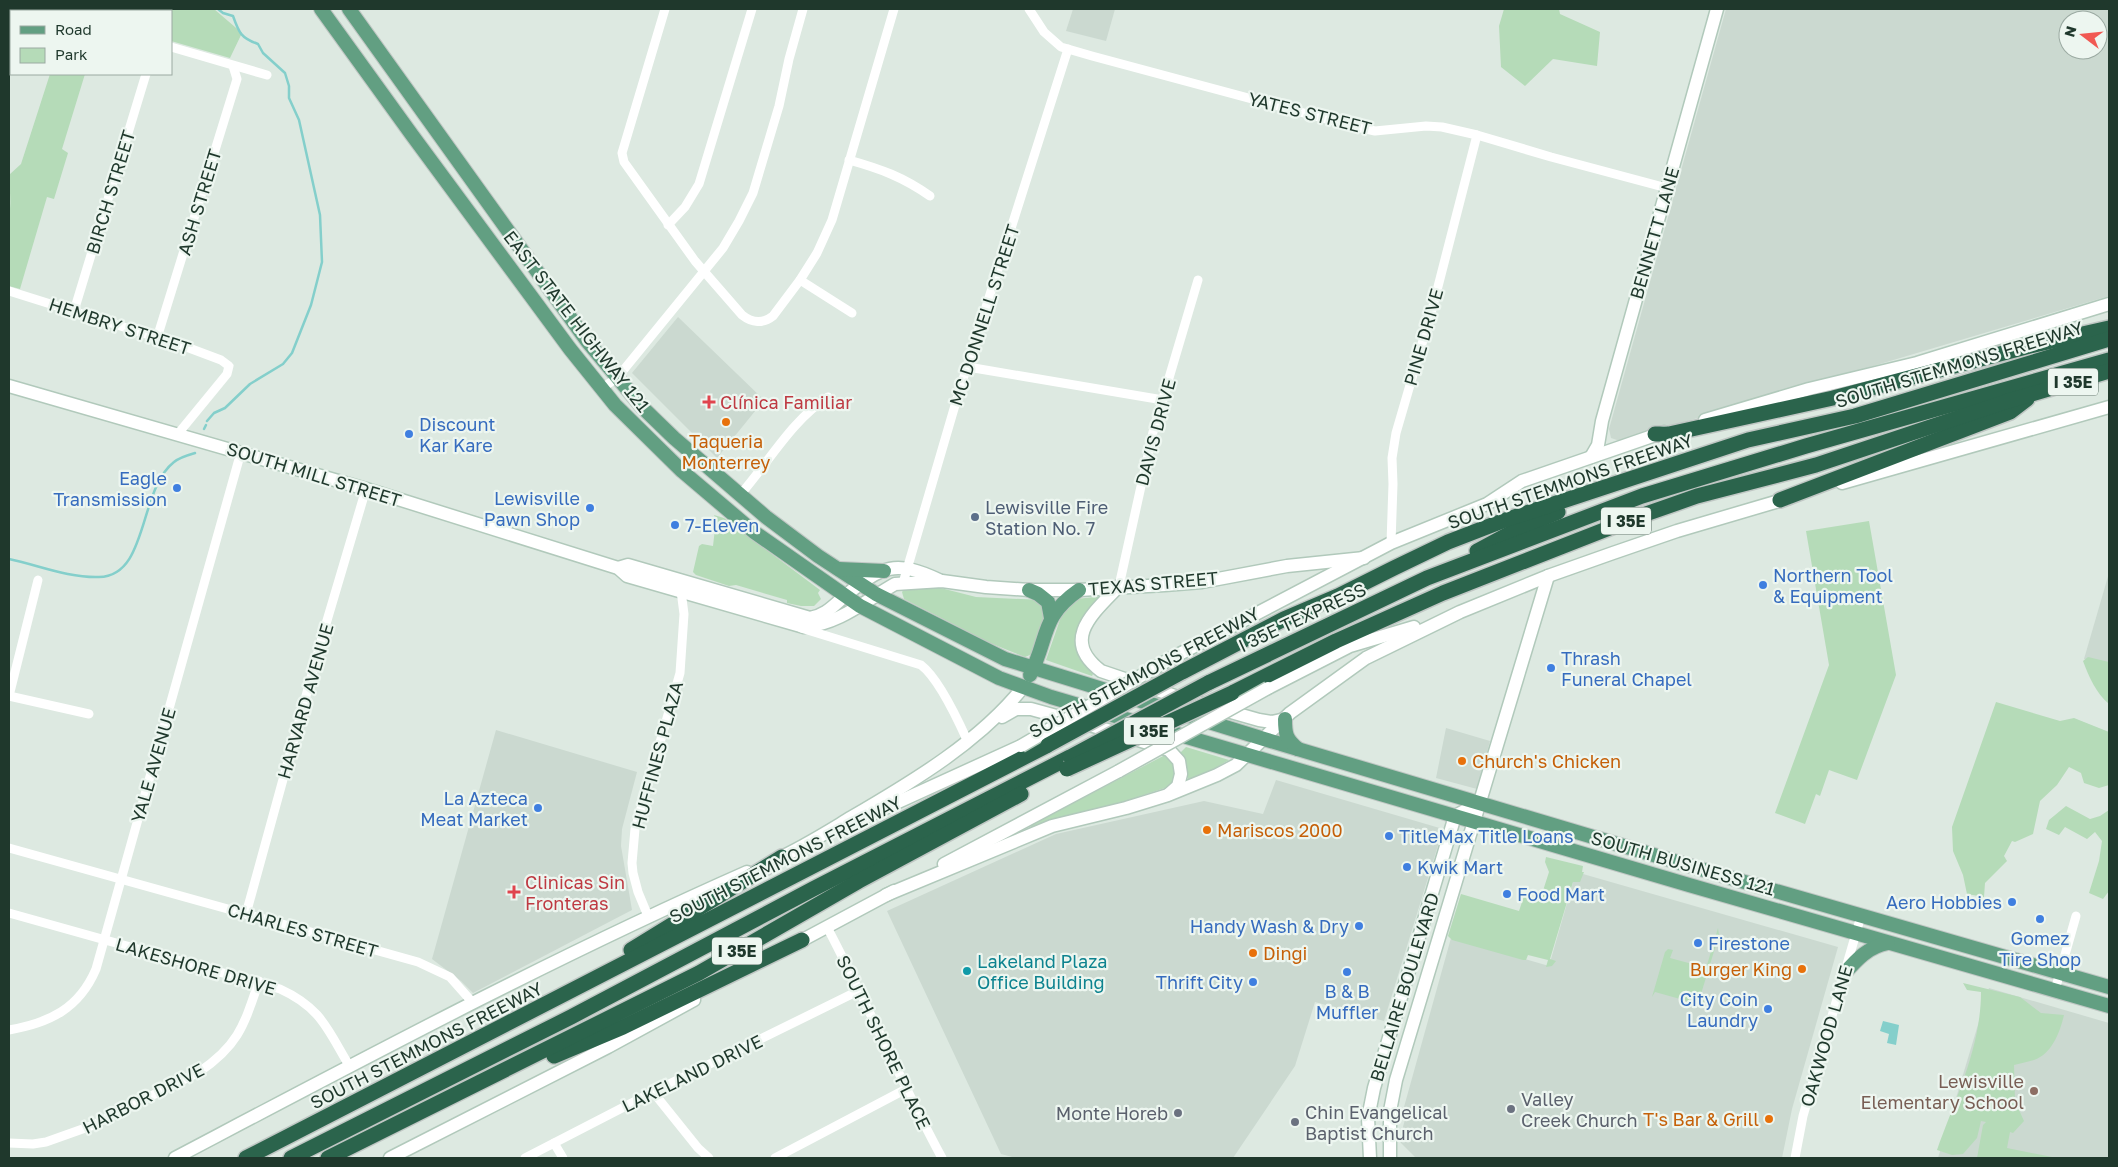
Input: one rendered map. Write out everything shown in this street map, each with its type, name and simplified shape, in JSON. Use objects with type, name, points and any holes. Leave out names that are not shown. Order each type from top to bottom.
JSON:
[{"type":"highway","points":[[1655,434],[1669,434],[1832,398],[2030,346],[2109,328]]},
{"type":"highway","name":"SOUTH STEMMONS FREEWAY","points":[[246,1158],[1048,745],[1284,619],[1338,596],[1448,542],[1505,520],[1748,440],[1855,416],[2109,339]]},
{"type":"highway","name":"I 35E TEXPRESS","points":[[291,1158],[1068,763],[1208,683],[1427,578],[1642,496],[1694,479],[2109,360]]},
{"type":"highway","name":"I 35E","points":[[328,1158],[699,974],[1068,763],[1232,693],[1336,641],[1443,593],[1640,516],[1697,496],[1857,452],[2036,392],[2109,371]]},
{"type":"highway","points":[[1780,500],[2010,412],[2036,392]]},
{"type":"highway","points":[[1427,578],[1516,530],[1649,473]]},
{"type":"highway","points":[[517,1019],[782,857]]},
{"type":"highway","points":[[667,966],[830,885],[859,881]]},
{"type":"highway","points":[[401,1122],[623,1027],[802,940]]},
{"type":"main road","name":"EAST STATE HIGHWAY 121","points":[[321,9],[507,264],[602,388],[641,432],[714,499],[754,532],[860,606],[1000,678],[1051,697],[1247,755]]},
{"type":"main road","name":"EAST STATE HIGHWAY 121","points":[[349,9],[587,341],[643,408],[740,496],[792,536],[876,594],[973,644],[1034,668],[1264,739]]},
{"type":"main road","name":"BENNETT LANE","points":[[1592,457],[1598,445],[1602,421],[1717,9]]},
{"type":"main road","points":[[363,66],[380,52]]},
{"type":"main road","points":[[412,135],[432,125]]},
{"type":"main road","points":[[507,264],[523,251]]},
{"type":"main road","name":"SOUTH STEMMONS FREEWAY","points":[[815,839],[1021,746],[1170,659],[1391,543],[1487,504],[1522,481],[1655,434],[1809,389],[1917,363],[2109,304]]},
{"type":"main road","name":"SOUTH MILL STREET","points":[[9,386],[366,489],[618,568],[628,565],[682,586],[791,619],[804,627],[826,623],[860,606],[876,594]]},
{"type":"main road","points":[[886,895],[1052,826],[1168,795],[1217,775],[1236,765],[1285,718],[1366,658],[1460,612],[1548,576],[1677,531],[2109,407]]},
{"type":"main road","name":"TEXAS STREET","points":[[876,594],[903,582],[942,581],[1029,590],[1079,590],[1119,586],[1165,585],[1202,582],[1287,566],[1364,558]]},
{"type":"main road","points":[[861,584],[889,568],[907,567]]},
{"type":"main road","name":"TEXAS STREET","points":[[907,567],[942,581]]},
{"type":"main road","points":[[838,569],[884,571]]},
{"type":"main road","name":"BELLAIRE BOULEVARD","points":[[1390,1158],[1392,1095],[1548,576]]},
{"type":"main road","name":"SOUTH MILL STREET","points":[[791,619],[820,616],[861,584]]},
{"type":"main road","points":[[1119,586],[1096,610],[1083,630],[1082,648],[1091,664],[1101,671],[1118,677],[1178,697],[1259,720],[1272,722],[1285,718]]},
{"type":"main road","points":[[1029,590],[1048,602],[1051,618]]},
{"type":"main road","points":[[1024,686],[1034,668],[1051,618],[1064,601],[1079,590]]},
{"type":"main road","points":[[390,1158],[608,1047],[802,940],[1119,771],[1268,688],[1350,646],[1460,612]]},
{"type":"main road","name":"SOUTH STEMMONS FREEWAY","points":[[175,1158],[474,1003],[648,916],[782,857],[815,839],[908,783],[992,722],[1007,708],[1024,686]]},
{"type":"main road","points":[[992,722],[1016,709],[1031,709],[1112,731],[1169,750],[1179,761],[1181,774],[1178,786],[1168,795]]},
{"type":"main road","points":[[1285,718],[1288,740],[1298,750]]},
{"type":"main road","name":"SOUTH BUSINESS 121","points":[[1264,739],[1741,881],[2109,987]]},
{"type":"main road","name":"SOUTH BUSINESS 121","points":[[1247,755],[2109,1006]]},
{"type":"main road","points":[[1335,781],[1342,773],[1379,773]]},
{"type":"main road","points":[[1455,816],[1479,803]]},
{"type":"main road","name":"BELLAIRE BOULEVARD","points":[[1370,1158],[1370,1110],[1391,1027],[1455,816]]},
{"type":"main road","points":[[1715,892],[1721,875]]},
{"type":"main road","points":[[1736,898],[1741,881]]},
{"type":"main road","points":[[1844,974],[1872,947],[1888,942]]},
{"type":"main road","points":[[1391,1027],[1411,1034]]},
{"type":"main road","points":[[1390,1138],[1402,1158]]},
{"type":"street","points":[[665,9],[622,153],[624,162],[668,226],[704,270],[742,315],[747,319],[758,322],[768,320],[773,316],[800,280],[817,252],[832,220],[894,9]]},
{"type":"street","points":[[668,226],[685,207],[699,184],[752,9]]},
{"type":"street","points":[[602,388],[617,378],[723,248],[753,193],[779,106],[789,58],[803,9]]},
{"type":"street","name":"YATES STREET","points":[[1029,9],[1044,32],[1061,47],[1068,49],[1352,126],[1374,130],[1434,127],[1477,135],[1667,188]]},
{"type":"street","points":[[172,47],[268,75]]},
{"type":"street","name":"MC DONNELL STREET","points":[[903,582],[956,402],[1068,49]]},
{"type":"street","name":"ASH STREET","points":[[157,338],[237,79],[232,66]]},
{"type":"street","name":"BIRCH STREET","points":[[74,311],[146,75]]},
{"type":"street","name":"PINE DRIVE","points":[[1391,543],[1392,458],[1396,433],[1433,306],[1477,135]]},
{"type":"street","points":[[849,160],[885,170],[910,182],[930,196]]},
{"type":"street","points":[[800,280],[852,313]]},
{"type":"street","name":"DAVIS DRIVE","points":[[1119,586],[1162,400],[1198,280]]},
{"type":"street","name":"HEMBRY STREET","points":[[9,291],[157,338],[221,360],[229,366],[227,374],[177,435]]},
{"type":"street","points":[[968,368],[1162,400]]},
{"type":"street","points":[[740,496],[800,419],[828,397]]},
{"type":"street","name":"YALE AVENUE","points":[[9,1030],[33,1026],[73,1005],[91,980],[241,452]]},
{"type":"street","name":"HARVARD AVENUE","points":[[246,914],[326,625],[366,489]]},
{"type":"street","points":[[38,580],[9,696],[88,714]]},
{"type":"street","name":"HUFFINES PLAZA","points":[[648,916],[638,892],[633,873],[635,829],[680,673],[684,614],[682,586]]},
{"type":"street","name":"SOUTH MILL STREET","points":[[791,619],[921,665],[936,682],[967,740]]},
{"type":"street","name":"CHARLES STREET","points":[[9,848],[418,962],[450,977],[474,1003]]},
{"type":"street","name":"LAKESHORE DRIVE","points":[[9,913],[259,982],[294,995],[309,1005],[319,1016],[350,1068]]},
{"type":"street","name":"OAKWOOD LANE","points":[[1795,1158],[1803,1116],[1862,916]]},
{"type":"street","points":[[2055,990],[2076,916]]},
{"type":"street","name":"SOUTH SHORE PLACE","points":[[827,927],[942,1158]]},
{"type":"street","name":"HARBOR DRIVE","points":[[9,1143],[33,1144],[46,1142],[91,1126],[199,1072],[211,1064],[235,1042],[259,982]]},
{"type":"street","name":"LAKELAND DRIVE","points":[[525,1158],[653,1092],[860,990]]},
{"type":"street","points":[[775,1158],[908,1088]]},
{"type":"street","points":[[653,1092],[698,1148],[710,1158]]},
{"type":"street","points":[[554,1143],[563,1158]]},
{"type":"shaded area","points":[[1073,9],[1115,9],[1106,41],[1066,31]]},
{"type":"shaded area","points":[[1726,9],[2109,9],[2109,296],[1620,441],[1611,438],[1609,429]]},
{"type":"shaded area","points":[[678,317],[764,400],[717,458],[632,373]]},
{"type":"shaded area","points":[[2109,573],[2109,666],[2084,659]]},
{"type":"shaded area","points":[[1446,728],[1490,741],[1477,789],[1436,778]]},
{"type":"shaded area","points":[[496,730],[637,772],[622,829],[621,846],[632,910],[473,993],[461,981],[432,959]]},
{"type":"shaded area","points":[[1276,780],[1443,829],[1384,1021],[1315,1002],[1295,1066],[1233,1158],[1016,1158],[1001,1154],[887,911],[1056,834],[1204,801],[1263,814]]},
{"type":"shaded area","points":[[1576,872],[1838,947],[1792,1109],[1782,1158],[1416,1158],[1399,1141],[1408,1109],[1404,1107],[1451,938],[1549,966]]},
{"type":"shaded area","name":"Lewisville Elementary School","points":[[1989,988],[2109,1023],[2109,1158],[1938,1158]]},
{"type":"green space","points":[[214,9],[242,33],[230,58],[172,41],[172,10],[72,10]]},
{"type":"green space","points":[[1504,9],[1559,9],[1560,14],[1600,32],[1597,66],[1553,59],[1525,86],[1501,67],[1499,26]]},
{"type":"green space","points":[[50,75],[85,75],[62,149],[68,153],[54,199],[47,197],[20,289],[9,286],[9,175],[21,164]]},
{"type":"green space","points":[[714,515],[724,518],[820,590],[818,593],[821,599],[814,606],[801,606],[787,603],[787,600],[736,585],[729,586],[696,575],[693,572],[699,546],[702,544],[713,546],[716,520]]},
{"type":"green space","points":[[1869,521],[1896,675],[1857,780],[1829,770],[1820,796],[1816,794],[1805,824],[1775,813],[1829,665],[1806,531]]},
{"type":"green space","points":[[929,585],[976,597],[1041,600],[1047,610],[1042,637],[1036,650],[1025,657],[990,643],[904,599],[902,592],[906,587]]},
{"type":"green space","points":[[1104,596],[1077,640],[1079,658],[1093,674],[1092,676],[1046,660],[1063,611],[1076,599]]},
{"type":"green space","points":[[2088,657],[2109,662],[2109,704],[2097,690],[2088,673],[2083,661]]},
{"type":"green space","points":[[1996,702],[2060,721],[2074,718],[2109,732],[2109,785],[2099,788],[2084,783],[2081,773],[2069,767],[2057,785],[2040,801],[2033,834],[2015,842],[2012,841],[2004,856],[2007,861],[1985,883],[1984,897],[1967,894],[1963,875],[1953,851],[1952,827]]},
{"type":"green space","points":[[1186,747],[1229,760],[1203,775],[1188,779],[1185,760],[1180,753]]},
{"type":"green space","points":[[1165,755],[1177,768],[1174,785],[1107,807],[1047,822],[1027,830],[1033,824]]},
{"type":"green space","points":[[2066,806],[2090,819],[2100,816],[2109,810],[2109,891],[2103,899],[2089,893],[2099,861],[2102,841],[2095,832],[2087,839],[2065,827],[2059,835],[2046,829],[2049,820]]},
{"type":"green space","points":[[1546,857],[1583,866],[1582,872],[1584,872],[1580,882],[1573,882],[1550,959],[1556,961],[1552,966],[1546,967],[1548,960],[1528,955],[1526,960],[1523,960],[1452,940],[1448,936],[1461,894],[1519,911],[1524,896],[1540,900],[1549,872],[1545,862]]},
{"type":"green space","points":[[1718,928],[1719,935],[1701,994],[1704,1008],[1697,1006],[1698,1004],[1655,992],[1652,997],[1665,952],[1668,949],[1673,950],[1670,958],[1696,965],[1707,965]]},
{"type":"green space","points":[[1963,983],[2020,997],[2041,1013],[2064,1015],[2054,1042],[2046,1053],[2034,1060],[2014,1065],[2015,1101],[2024,1121],[2013,1133],[2010,1132],[2007,1148],[2051,1158],[1977,1158],[1983,1125],[1986,1122],[1981,1121],[1977,1138],[1963,1154],[1952,1155],[1937,1150],[1966,1073],[1977,1033],[1981,992],[1967,990]]},
{"type":"water","points":[[1883,1021],[1899,1025],[1896,1045],[1887,1043],[1889,1034],[1880,1031]]},
{"type":"waterway","points":[[207,421],[214,413],[225,408],[250,384],[283,364],[292,353],[311,305],[322,262],[320,215],[299,120],[289,98],[289,86],[285,73],[263,53],[258,44],[241,34],[233,16],[223,13],[218,9]]},
{"type":"waterway","points":[[204,429],[206,425]]},
{"type":"waterway","points":[[9,559],[53,571],[87,577],[99,577],[115,573],[127,563],[135,548],[154,492],[162,475],[176,460],[195,453]]},
{"type":"place","name":"Clínica Familiar","points":[[709,402]]},
{"type":"place","name":"Taqueria Monterrey","points":[[726,422]]},
{"type":"place","name":"Discount Kar Kare","points":[[409,434]]},
{"type":"place","name":"Eagle Transmission","points":[[177,488]]},
{"type":"place","name":"Lewisville Pawn Shop","points":[[590,508]]},
{"type":"place","name":"Lewisville Fire Station No. 7","points":[[975,517]]},
{"type":"place","name":"7-Eleven","points":[[675,525]]},
{"type":"place","name":"Northern Tool & Equipment","points":[[1763,585]]},
{"type":"place","name":"Thrash Funeral Chapel","points":[[1551,668]]},
{"type":"place","name":"Church's Chicken","points":[[1462,761]]},
{"type":"place","name":"La Azteca Meat Market","points":[[538,808]]},
{"type":"place","name":"Mariscos 2000","points":[[1207,830]]},
{"type":"place","name":"TitleMax Title Loans","points":[[1389,836]]},
{"type":"place","name":"Kwik Mart","points":[[1407,867]]},
{"type":"place","name":"Clinicas Sin Fronteras","points":[[514,892]]},
{"type":"place","name":"Food Mart","points":[[1507,894]]},
{"type":"place","name":"Aero Hobbies","points":[[2012,902]]},
{"type":"place","name":"Gomez Tire Shop","points":[[2040,919]]},
{"type":"place","name":"Handy Wash & Dry","points":[[1359,926]]},
{"type":"place","name":"Firestone","points":[[1698,943]]},
{"type":"place","name":"Dingi","points":[[1253,953]]},
{"type":"place","name":"Burger King","points":[[1802,969]]},
{"type":"place","name":"Lakeland Plaza Office Building","points":[[967,971]]},
{"type":"place","name":"B & B Muffler","points":[[1347,972]]},
{"type":"place","name":"Thrift City","points":[[1253,982]]},
{"type":"place","name":"City Coin Laundry","points":[[1768,1009]]},
{"type":"place","name":"Lewisville Elementary School","points":[[2034,1091]]},
{"type":"place","name":"Valley Creek Church","points":[[1511,1109]]},
{"type":"place","name":"Monte Horeb","points":[[1178,1113]]},
{"type":"place","name":"T's Bar & Grill","points":[[1769,1119]]},
{"type":"place","name":"Chin Evangelical Baptist Church","points":[[1295,1122]]}]
